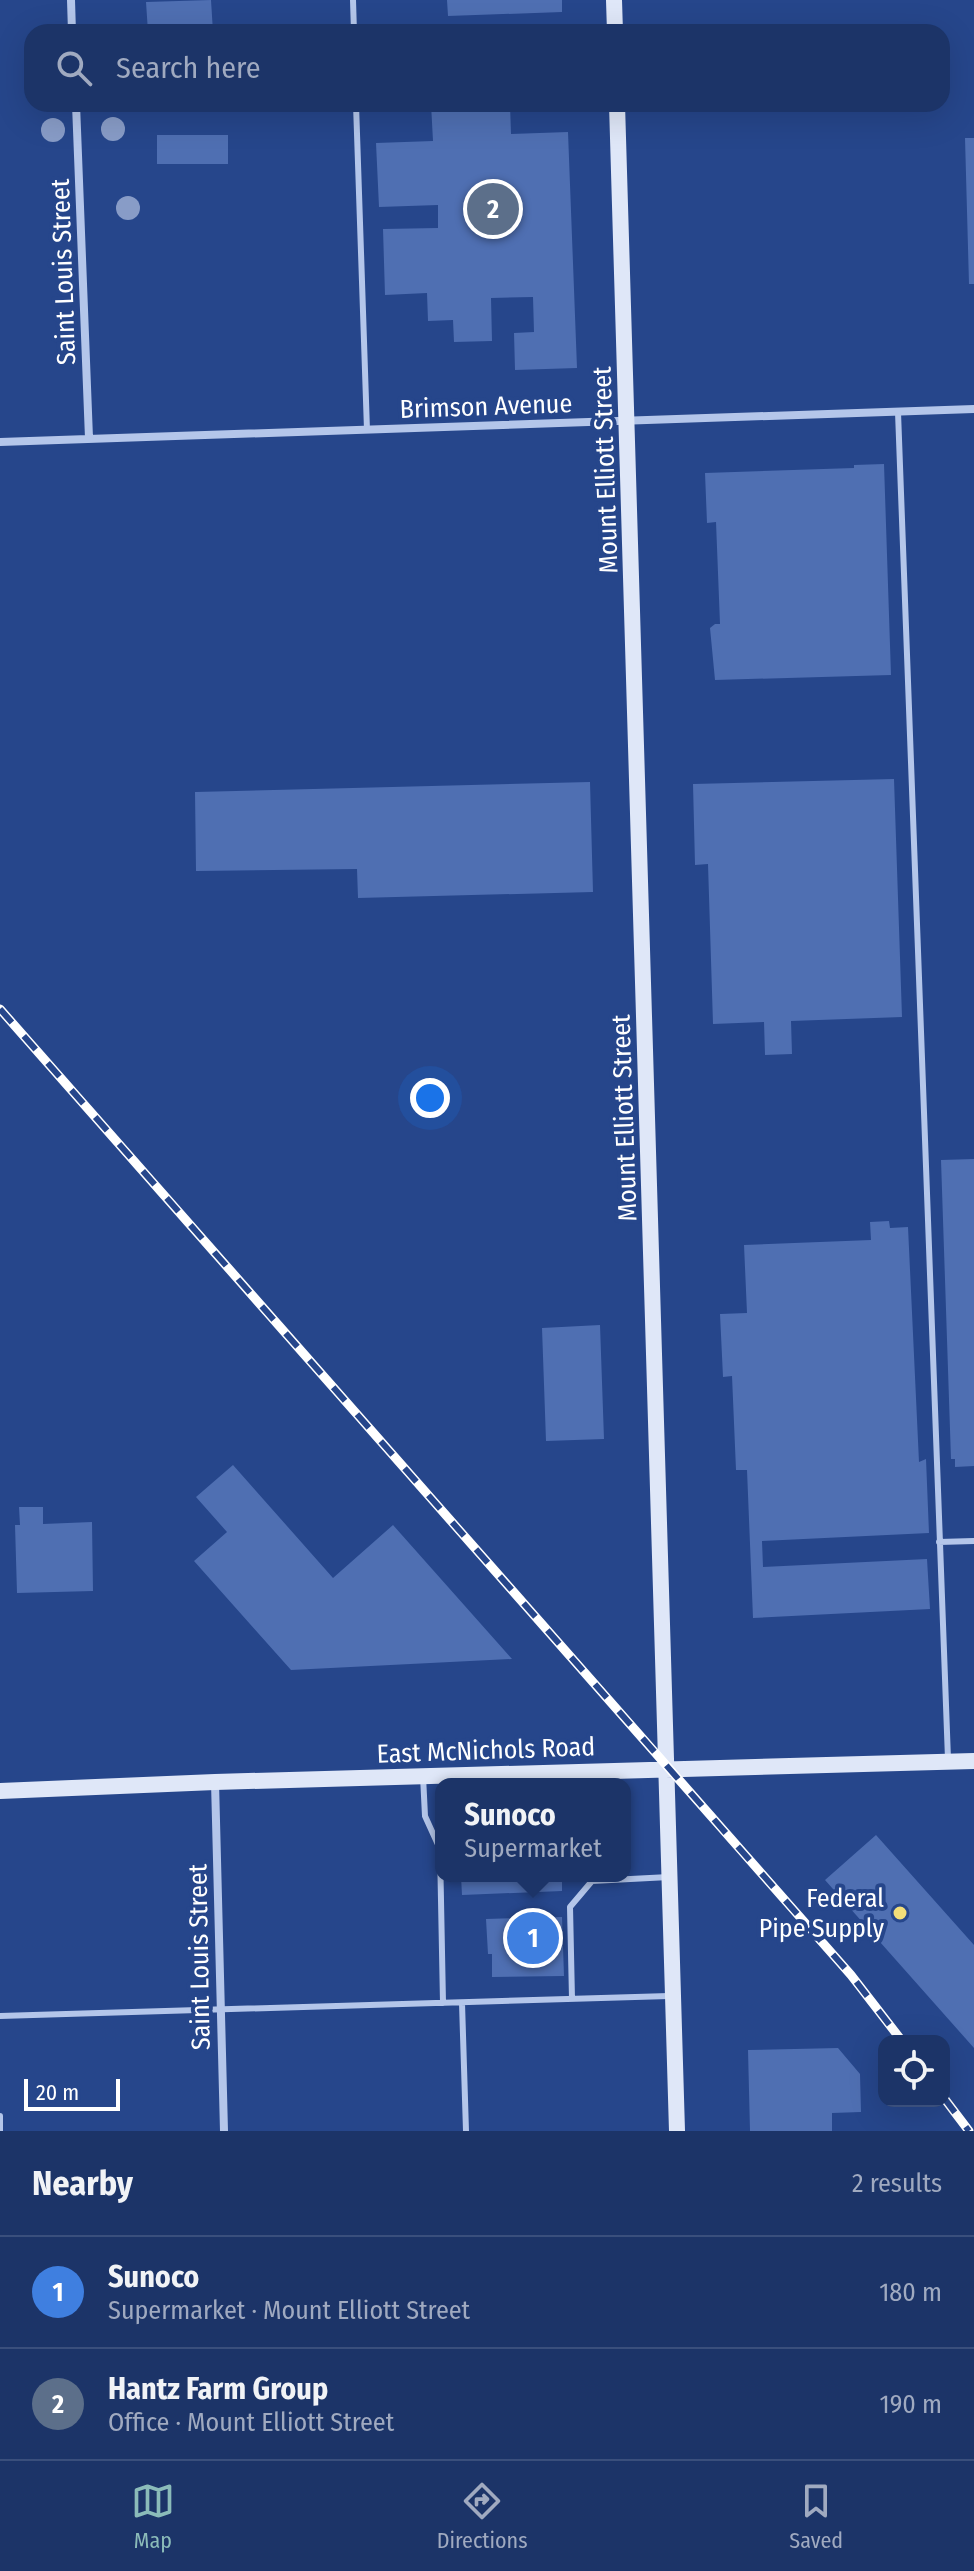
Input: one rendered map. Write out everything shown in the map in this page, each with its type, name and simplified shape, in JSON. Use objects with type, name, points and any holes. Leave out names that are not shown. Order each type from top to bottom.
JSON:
[{"type":"street","points":[[71,0],[72,24]]},
{"type":"street","points":[[614,0],[615,24]]},
{"type":"street","name":"Saint Louis Street","points":[[76,112],[89,438]]},
{"type":"street","name":"Mount Elliott Street","points":[[617,112],[677,2131]]},
{"type":"street","name":"Brimson Avenue","points":[[0,442],[974,409]]},
{"type":"street","name":"East McNichols Road","points":[[0,1791],[423,1776],[573,1778],[667,1769],[974,1761]]},
{"type":"street","name":"Saint Louis Street","points":[[215,1782],[224,2131]]},
{"type":"lane","points":[[353,0],[354,24]]},
{"type":"lane","points":[[356,112],[367,430]]},
{"type":"lane","points":[[898,412],[948,1762]]},
{"type":"lane","points":[[939,1542],[974,1541]]},
{"type":"lane","points":[[423,1776],[425,1816],[435,1838]]},
{"type":"lane","points":[[631,1877],[670,1877]]},
{"type":"lane","points":[[441,1882],[443,2003]]},
{"type":"lane","points":[[572,1999],[570,1907],[586,1882]]},
{"type":"lane","points":[[0,2016],[673,1996]]},
{"type":"lane","points":[[462,2003],[466,2131]]},
{"type":"lane","points":[[0,2116],[0,2131]]},
{"type":"building","points":[[211,0],[212,24],[147,24],[146,2]]},
{"type":"building","points":[[447,0],[562,0],[562,12],[448,16]]},
{"type":"building","points":[[431,112],[510,112],[511,134],[568,132],[577,368],[515,370],[514,333],[534,332],[533,297],[491,298],[492,341],[454,342],[453,320],[428,321],[427,293],[385,295],[383,229],[438,228],[438,205],[379,207],[376,143],[433,141]]},
{"type":"building","points":[[157,135],[228,135],[228,164],[157,164]]},
{"type":"building","points":[[965,138],[974,138],[974,284],[969,284]]},
{"type":"building","points":[[884,464],[891,675],[715,680],[710,628],[720,624],[716,522],[707,523],[705,473],[854,468],[854,465]]},
{"type":"building","points":[[894,779],[902,1017],[791,1021],[792,1054],[765,1055],[764,1022],[713,1024],[708,864],[695,865],[693,784]]},
{"type":"building","points":[[590,782],[593,892],[358,898],[357,869],[196,871],[195,792]]},
{"type":"building","points":[[974,1159],[974,1466],[955,1467],[955,1459],[951,1459],[941,1160]]},
{"type":"building","points":[[889,1221],[890,1228],[908,1227],[919,1462],[926,1459],[929,1533],[762,1541],[763,1567],[927,1559],[930,1609],[753,1618],[747,1470],[736,1470],[732,1376],[723,1377],[720,1314],[747,1313],[744,1245],[871,1240],[870,1222]]},
{"type":"building","points":[[600,1325],[604,1439],[546,1441],[542,1328]]},
{"type":"building","points":[[233,1465],[333,1578],[393,1525],[512,1659],[291,1670],[194,1561],[227,1532],[196,1497]]},
{"type":"building","points":[[19,1507],[43,1507],[43,1524],[92,1522],[93,1591],[17,1593],[15,1525],[20,1525]]},
{"type":"building","name":"Federal Pipe Supply","points":[[876,1835],[974,1945],[974,2048],[825,1880]]},
{"type":"building","points":[[461,1882],[562,1882],[562,1891],[462,1895]]},
{"type":"building","points":[[562,1917],[564,1976],[492,1977],[486,1919]]},
{"type":"building","points":[[838,2048],[860,2074],[861,2112],[832,2113],[832,2131],[750,2131],[748,2050]]},
{"type":"railway","points":[[0,1009],[851,1975],[897,2035]]},
{"type":"railway","points":[[950,2106],[969,2131]]},
{"type":"place","name":"Hantz Farm Group","points":[[493,209]]},
{"type":"place","name":"Federal Pipe Supply","points":[[900,1913]]},
{"type":"place","name":"Sunoco","points":[[533,1938]]}]
